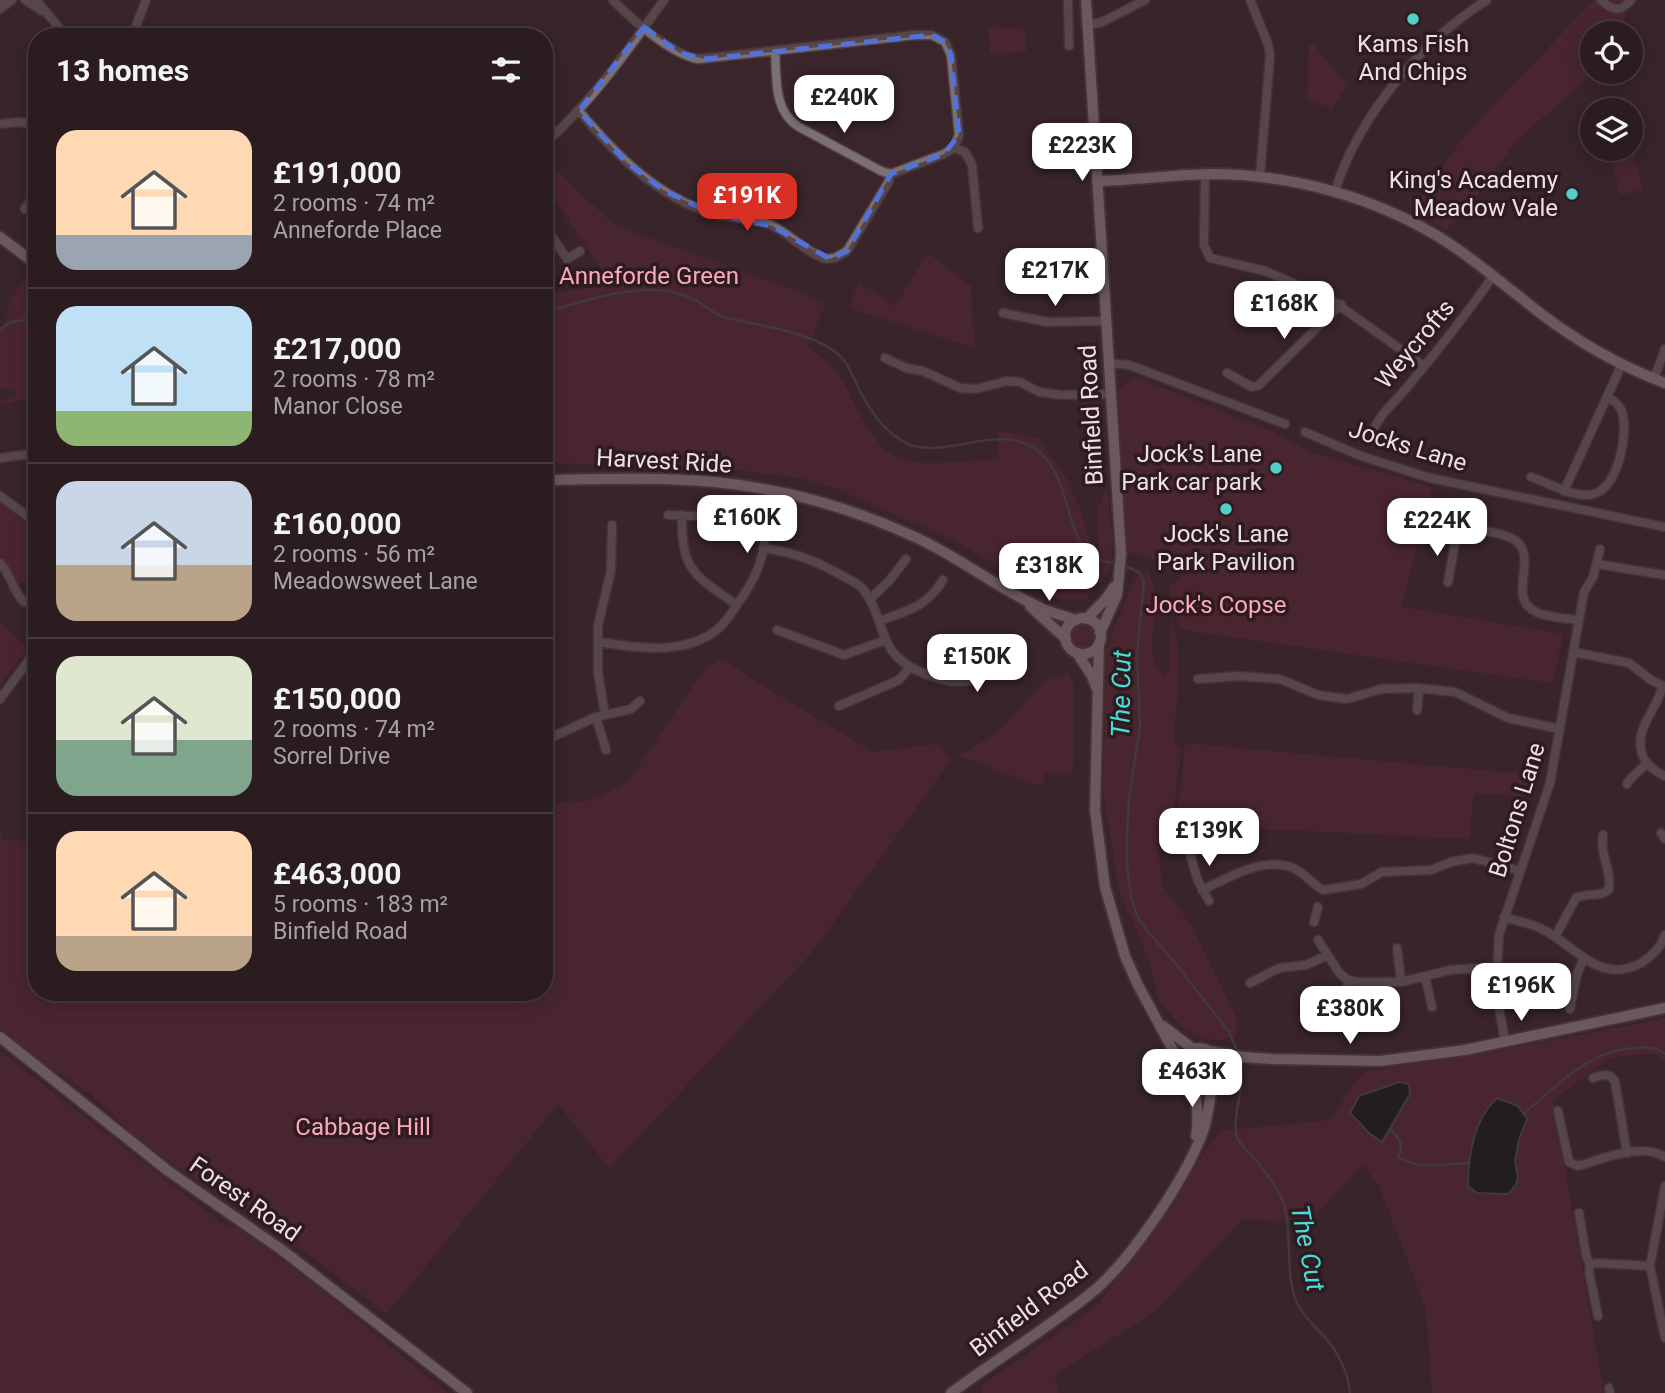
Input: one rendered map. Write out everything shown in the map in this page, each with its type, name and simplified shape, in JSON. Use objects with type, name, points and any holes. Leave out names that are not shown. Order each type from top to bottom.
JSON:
[{"type":"main road","name":"Binfield Road","points":[[1086,0],[1121,554],[1117,595],[1100,638],[1096,810],[1105,887],[1113,923],[1125,956],[1182,1067]]},
{"type":"main road","points":[[1097,181],[1205,174],[1260,177],[1335,191],[1370,203],[1423,228],[1447,243],[1572,336],[1622,364],[1665,383]]},
{"type":"main road","points":[[0,237],[28,258]]},
{"type":"main road","name":"Harvest Ride","points":[[553,480],[663,479],[715,482],[846,509],[938,548],[1040,608],[1081,619]]},
{"type":"main road","points":[[1081,619],[1095,624],[1100,638],[1087,653],[1077,653],[1070,647],[1066,639],[1068,627],[1110,594],[1120,576]]},
{"type":"main road","name":"Harvest Ride","points":[[1012,592],[1066,639]]},
{"type":"main road","name":"Binfield Road","points":[[1077,653],[1092,676],[1098,694]]},
{"type":"main road","points":[[1230,1058],[1202,1083],[1186,1077],[1182,1067],[1185,1055],[1194,1049],[1202,1048],[1230,1058],[1371,1062],[1410,1058],[1505,1042],[1665,1008]]},
{"type":"main road","name":"Binfield Road","points":[[1158,1022],[1194,1049]]},
{"type":"main road","name":"Forest Road","points":[[0,1037],[167,1170],[282,1250],[467,1393]]},
{"type":"main road","points":[[1209,1051],[1217,1063],[1214,1074]]},
{"type":"main road","name":"Binfield Road","points":[[951,1393],[1092,1293],[1129,1255],[1183,1173],[1207,1117],[1214,1074]]},
{"type":"main road","name":"Binfield Road","points":[[1191,1081],[1199,1116],[1194,1149]]},
{"type":"street","points":[[0,9],[13,0],[24,0],[44,12]]},
{"type":"street","points":[[36,0],[59,28]]},
{"type":"street","points":[[136,28],[146,0]]},
{"type":"street","points":[[613,0],[674,50],[692,58],[705,59],[914,35],[932,35],[946,42],[951,55],[959,135],[954,148],[891,174],[881,172],[787,120],[779,100],[775,51]]},
{"type":"street","points":[[553,136],[608,78],[664,0]]},
{"type":"street","points":[[1068,0],[1069,46]]},
{"type":"street","points":[[1088,24],[1102,22],[1145,0]]},
{"type":"street","points":[[1250,0],[1268,44],[1270,56],[1260,177]]},
{"type":"street","points":[[1601,0],[1618,10],[1631,0]]},
{"type":"street","points":[[1335,191],[1365,126],[1390,91],[1429,45],[1484,1]]},
{"type":"street","points":[[579,111],[626,162],[663,190],[716,215],[746,218],[772,226],[821,257],[835,258],[847,251],[891,174]]},
{"type":"street","points":[[0,124],[28,123]]},
{"type":"street","points":[[553,130],[557,133]]},
{"type":"street","points":[[954,148],[965,152],[972,165],[978,228]]},
{"type":"street","points":[[1205,174],[1204,246],[1210,258],[1265,271],[1341,304],[1424,366]]},
{"type":"street","points":[[746,218],[759,192]]},
{"type":"street","points":[[25,209],[28,204]]},
{"type":"street","points":[[553,239],[566,259],[580,251]]},
{"type":"street","name":"Weycrofts","points":[[1370,437],[1377,419],[1424,366],[1493,276]]},
{"type":"street","points":[[1227,373],[1252,387],[1259,385],[1341,304]]},
{"type":"street","points":[[1003,313],[1047,322],[1107,321]]},
{"type":"street","points":[[1654,379],[1665,349]]},
{"type":"street","points":[[885,358],[960,388],[976,389],[1007,381],[1020,382],[1039,392],[1061,395],[1111,394]]},
{"type":"street","points":[[1109,363],[1129,365],[1285,424]]},
{"type":"street","points":[[1564,491],[1622,364]]},
{"type":"street","points":[[1530,476],[1564,491],[1592,494],[1603,490],[1615,474],[1624,423],[1619,405],[1608,397]]},
{"type":"street","name":"Jocks Lane","points":[[1305,432],[1361,456],[1430,478],[1665,527]]},
{"type":"street","points":[[0,458],[28,454]]},
{"type":"street","points":[[599,642],[642,648],[692,643],[714,632],[737,605],[755,575],[764,548],[768,491]]},
{"type":"street","points":[[0,496],[28,516]]},
{"type":"street","points":[[668,514],[699,516]]},
{"type":"street","points":[[682,515],[682,543],[690,564],[701,580],[737,605]]},
{"type":"street","points":[[606,750],[600,716],[598,673],[601,610],[611,571],[612,525]]},
{"type":"street","points":[[1448,582],[1458,527],[1510,537],[1521,545],[1525,562],[1521,592],[1524,603],[1539,614],[1579,620]]},
{"type":"street","points":[[764,548],[792,552],[814,560],[857,584],[870,599],[886,640],[898,658],[910,667],[939,679],[965,682],[981,677],[1008,653]]},
{"type":"street","name":"Boltons Lane","points":[[1505,1042],[1499,1016],[1496,967],[1499,935],[1550,783],[1584,592],[1593,577],[1600,549]]},
{"type":"street","points":[[870,599],[906,559]]},
{"type":"street","points":[[0,563],[8,571],[12,584],[24,602]]},
{"type":"street","points":[[1597,564],[1665,575]]},
{"type":"street","points":[[879,621],[920,606],[936,592],[943,580]]},
{"type":"street","points":[[777,630],[844,655],[886,640]]},
{"type":"street","points":[[994,639],[1015,660]]},
{"type":"street","points":[[1573,652],[1629,663],[1664,687],[1640,736],[1647,763],[1665,776]]},
{"type":"street","points":[[0,699],[28,661]]},
{"type":"street","points":[[839,706],[899,680],[910,667]]},
{"type":"street","points":[[1198,679],[1239,676],[1280,680],[1318,695],[1347,699],[1381,689],[1419,688],[1455,692],[1508,718],[1560,729]]},
{"type":"street","points":[[1417,710],[1419,688]]},
{"type":"street","points":[[553,736],[600,716],[631,709],[640,701]]},
{"type":"street","points":[[1628,784],[1632,776],[1647,763]]},
{"type":"street","points":[[1555,937],[1576,898],[1604,893],[1609,889],[1609,867],[1601,849],[1603,835]]},
{"type":"street","points":[[1187,844],[1202,890],[1209,901]]},
{"type":"street","points":[[1202,890],[1255,866],[1273,864],[1293,867],[1323,890],[1361,884],[1382,872],[1431,870],[1466,859],[1490,861],[1520,871]]},
{"type":"street","points":[[1314,922],[1318,907]]},
{"type":"street","points":[[1504,917],[1540,928],[1601,968],[1629,968],[1651,957],[1664,941]]},
{"type":"street","points":[[1318,940],[1339,974],[1348,980],[1401,982],[1450,970],[1496,967]]},
{"type":"street","points":[[1397,948],[1401,982]]},
{"type":"street","points":[[1250,983],[1286,966],[1306,965],[1326,956]]},
{"type":"street","points":[[1570,1009],[1577,974],[1584,958]]},
{"type":"street","points":[[1425,976],[1432,1007]]},
{"type":"street","points":[[1342,1023],[1348,980]]},
{"type":"street","points":[[1593,1078],[1604,1074],[1615,1081],[1627,1153]]},
{"type":"street","points":[[1558,1111],[1569,1162],[1578,1166],[1627,1153],[1653,1152],[1665,1157]]},
{"type":"street","points":[[1665,1186],[1650,1266],[1665,1338]]},
{"type":"street","points":[[1579,1213],[1598,1316]]},
{"type":"street","points":[[1590,1265],[1650,1266]]},
{"type":"highlighted area","points":[[644,27],[680,53],[705,59],[932,35],[945,42],[951,55],[959,135],[944,154],[891,174],[847,251],[830,259],[772,226],[716,215],[663,190],[626,162],[579,111]]},
{"type":"green space","points":[[1594,0],[1624,0],[1624,21],[1580,21],[1581,84],[1516,141],[1473,201],[1446,230],[1413,208],[1465,135]]},
{"type":"green space","points":[[988,27],[1026,29],[1026,52],[990,53]]},
{"type":"green space","points":[[1309,45],[1314,45],[1343,81],[1349,82],[1332,109],[1322,104],[1307,102]]},
{"type":"green space","points":[[1611,161],[1635,161],[1643,189],[1621,195]]},
{"type":"green space","name":"Anneforde Green","points":[[553,167],[614,225],[826,302],[807,348],[833,367],[872,434],[891,454],[903,460],[924,463],[999,459],[997,430],[1039,439],[1067,479],[1080,509],[1092,549],[1096,551],[1099,548],[1097,511],[1107,486],[1113,541],[1110,571],[1099,584],[1088,576],[1077,559],[1092,592],[1086,599],[1061,600],[1040,591],[956,541],[834,488],[801,478],[703,466],[553,463],[553,294],[612,285],[553,197]]},
{"type":"green space","points":[[929,254],[971,286],[974,348],[849,308],[859,282],[895,306]]},
{"type":"green space","points":[[28,274],[28,399],[0,405],[0,401],[14,395],[16,391],[9,388],[0,389],[0,330],[6,322],[10,300]]},
{"type":"green space","name":"Jock's Copse","points":[[1133,376],[1274,432],[1309,452],[1432,487],[1402,607],[1563,634],[1553,683],[1183,630],[1172,610],[1170,587],[1185,571],[1129,552],[1126,542],[1118,391]]},
{"type":"green space","points":[[0,501],[28,521],[28,579],[18,587],[14,584],[10,569],[0,557]]},
{"type":"green space","points":[[1149,570],[1156,599],[1152,642],[1154,661],[1165,676],[1170,666],[1171,617],[1179,663],[1173,742],[1181,748],[1174,809],[1163,810],[1156,827],[1162,884],[1194,930],[1237,1020],[1236,1036],[1222,1040],[1207,1039],[1185,1030],[1159,1002],[1149,960],[1119,890],[1103,792],[1107,647],[1137,576]]},
{"type":"green space","points":[[0,621],[27,649],[0,685]]},
{"type":"green space","points":[[1084,623],[1093,627],[1097,636],[1093,645],[1084,649],[1075,645],[1071,636],[1075,627]]},
{"type":"green space","name":"Cabbage Hill","points":[[723,659],[873,752],[938,744],[951,760],[813,951],[609,1168],[558,1104],[387,1314],[252,1212],[220,1197],[137,1138],[90,1094],[44,1063],[0,1028],[0,827],[4,841],[20,840],[28,845],[28,1001],[553,1001],[553,802],[592,800],[627,783],[706,667]]},
{"type":"green space","points":[[1069,672],[1074,686],[1073,773],[1045,773],[1043,787],[959,756],[998,732],[1044,682]]},
{"type":"green space","points":[[1185,743],[1536,775],[1534,797],[1474,793],[1469,839],[1161,824],[1163,816],[1173,816],[1178,809]]},
{"type":"green space","points":[[1665,1018],[1665,1061],[1654,1053],[1610,1058],[1553,1100],[1604,1393],[1432,1393],[1426,1309],[1379,1186],[1363,1165],[1310,1221],[1242,1220],[1155,1312],[1054,1375],[1060,1393],[981,1393],[982,1385],[1098,1305],[1220,1131],[1331,1120],[1355,1081],[1367,1071],[1470,1056]]},
{"type":"green space","points":[[0,1051],[220,1222],[239,1229],[311,1282],[448,1393],[0,1393]]},
{"type":"green space","points":[[1201,1055],[1211,1062],[1212,1066],[1205,1076],[1201,1077],[1191,1070],[1190,1066],[1197,1056]]},
{"type":"shaded area","points":[[1399,1082],[1409,1084],[1410,1094],[1382,1142],[1370,1134],[1350,1113],[1359,1096]]},
{"type":"shaded area","points":[[1497,1098],[1518,1106],[1527,1119],[1519,1139],[1515,1162],[1518,1177],[1516,1185],[1508,1194],[1477,1193],[1468,1186],[1471,1151],[1483,1116]]},
{"type":"waterway","name":"The Cut","points":[[553,310],[612,294],[639,290],[665,291],[694,299],[721,316],[784,330],[816,341],[841,357],[873,413],[885,428],[908,444],[939,448],[1007,440],[1023,443],[1038,451],[1049,462],[1057,476],[1077,537],[1084,549],[1096,559],[1118,564]]},
{"type":"waterway","name":"The Cut","points":[[0,329],[11,322],[28,319]]},
{"type":"waterway","name":"The Cut","points":[[1125,566],[1139,572],[1144,581],[1137,655],[1140,727],[1129,798],[1127,836],[1127,867],[1132,900],[1137,916],[1145,928],[1229,1032],[1238,1053]]},
{"type":"waterway","points":[[1523,1114],[1574,1072],[1602,1055],[1643,1047],[1654,1048],[1665,1054]]},
{"type":"waterway","name":"The Cut","points":[[1240,1063],[1237,1137],[1274,1184],[1283,1202],[1294,1296],[1304,1314],[1336,1352],[1347,1376],[1350,1393]]},
{"type":"waterway","points":[[1390,1129],[1400,1142],[1398,1157],[1407,1161],[1432,1166],[1468,1163]]},
{"type":"place","name":"Kams Fish And Chips","points":[[1413,19]]},
{"type":"place","name":"King's Academy Meadow Vale","points":[[1572,194]]},
{"type":"place","name":"Jock's Lane Park car park","points":[[1276,468]]},
{"type":"place","name":"Jock's Lane Park Pavilion","points":[[1226,509]]}]
